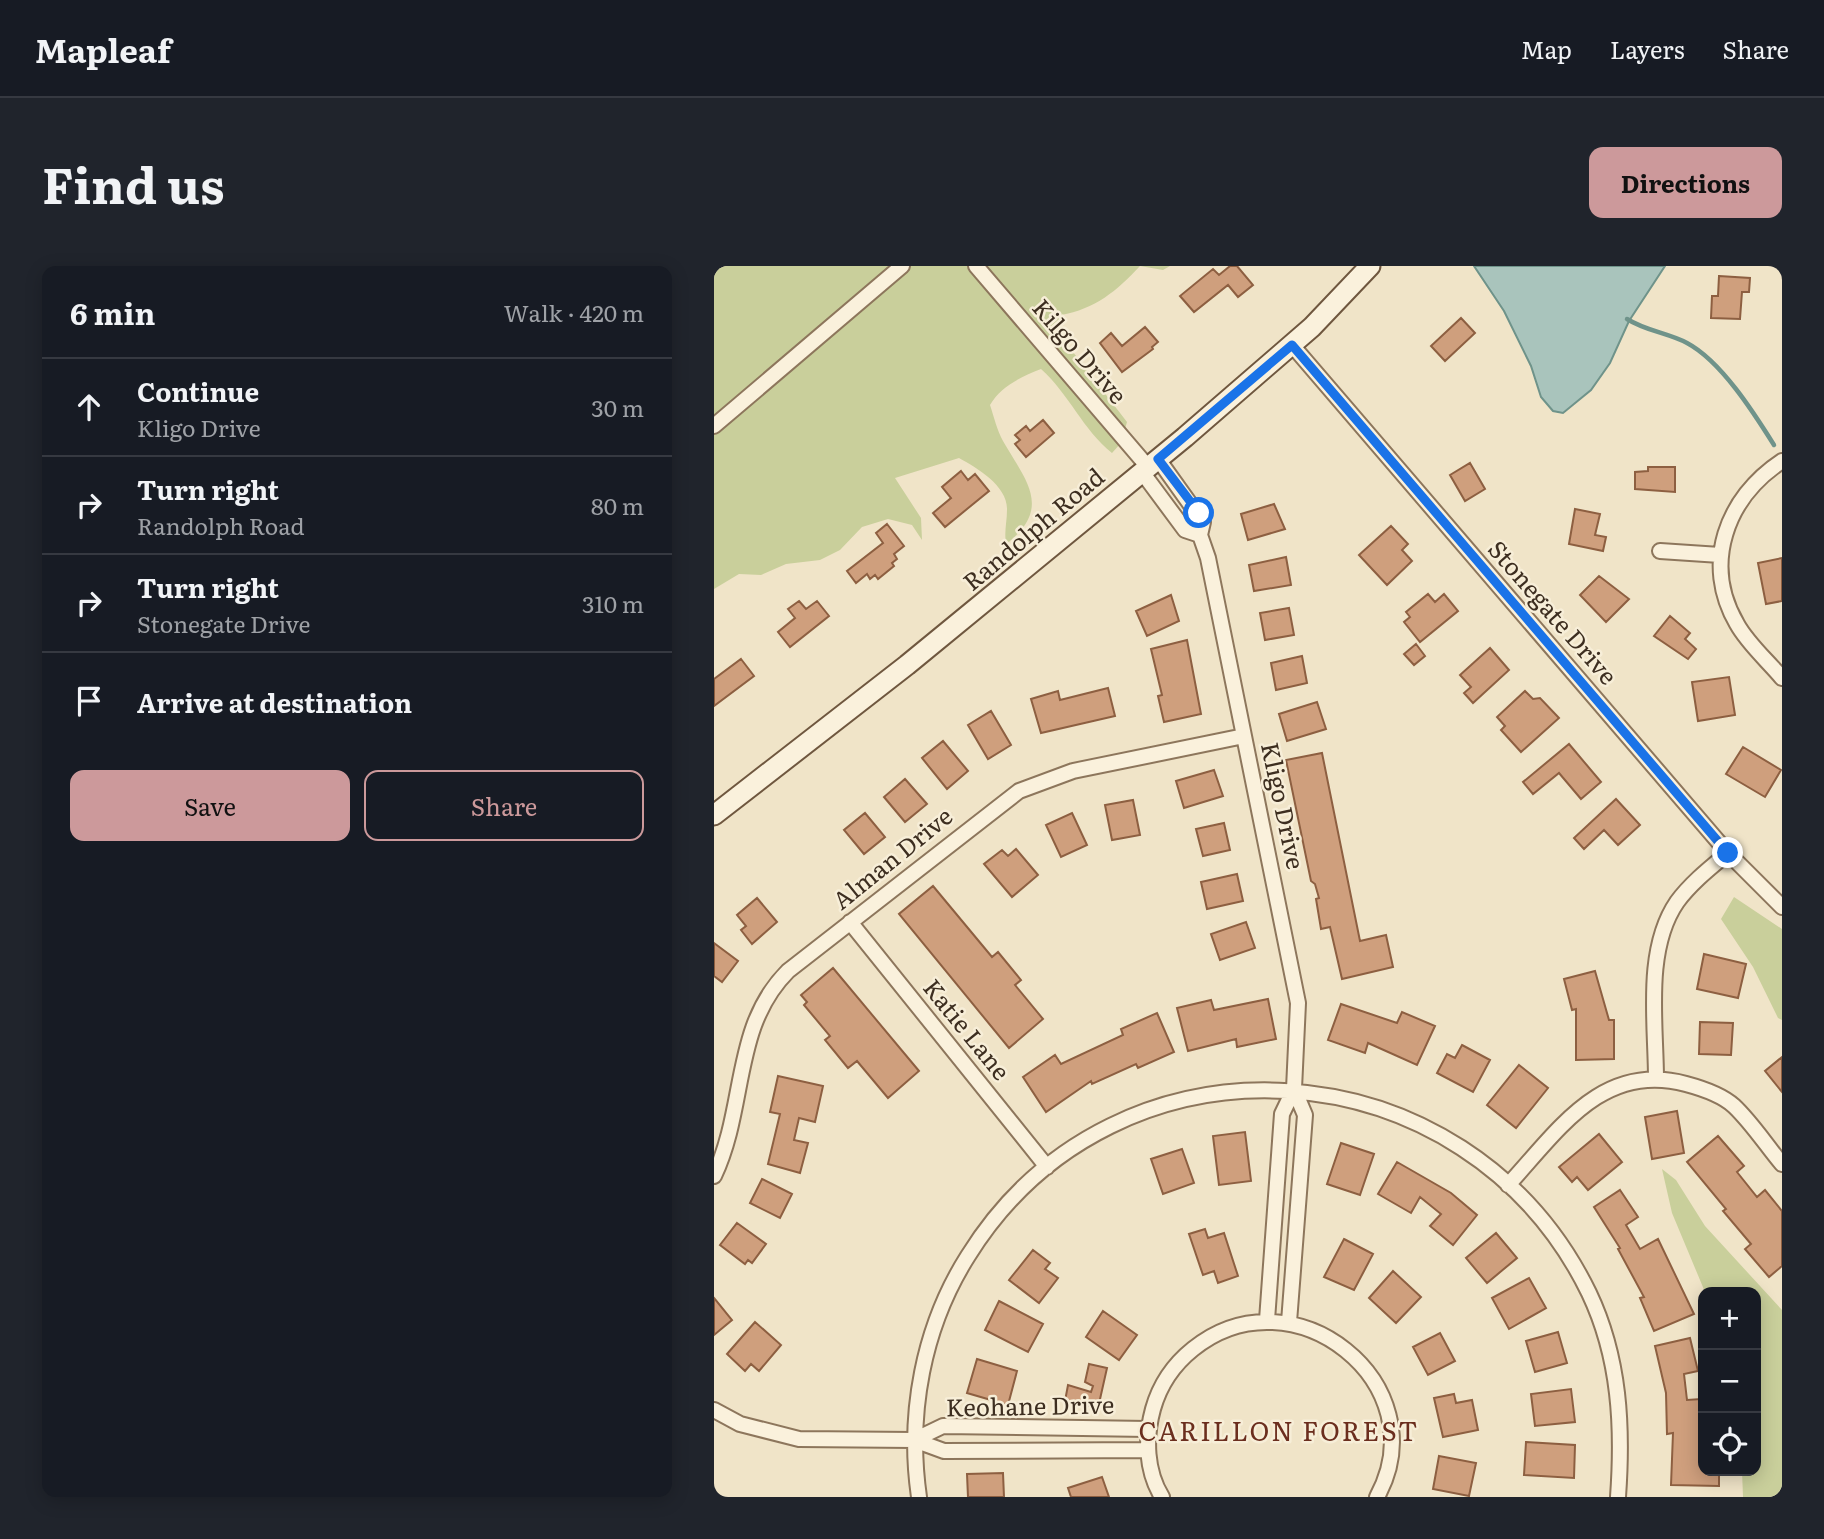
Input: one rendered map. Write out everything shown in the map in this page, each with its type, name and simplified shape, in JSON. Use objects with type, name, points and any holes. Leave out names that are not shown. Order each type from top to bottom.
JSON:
[{"type":"street","points":[[714,426],[902,266]]},
{"type":"street","name":"Kilgo Drive","points":[[976,266],[1150,466]]},
{"type":"street","name":"Randolph Road","points":[[714,815],[918,657],[1150,466],[1292,345],[1346,294],[1370,266]]},
{"type":"street","name":"Stonegate Drive","points":[[1292,345],[1728,853],[1782,907]]},
{"type":"street","points":[[1782,461],[1763,474],[1738,504],[1728,521],[1720,555],[1723,590],[1729,609],[1739,628],[1782,678]]},
{"type":"street","points":[[1150,466],[1185,530],[1200,535]]},
{"type":"street","name":"Kligo Drive","points":[[1150,466],[1199,513],[1203,522],[1200,535],[1208,558],[1293,966],[1298,1003],[1294,1089],[1282,1114],[1267,1320]]},
{"type":"street","points":[[1660,551],[1720,555]]},
{"type":"street","name":"Alman Drive","points":[[714,1176],[730,1135],[750,1035],[762,1001],[788,971],[1019,791],[1073,771],[1244,736]]},
{"type":"street","points":[[1656,1079],[1656,970],[1662,932],[1676,904],[1692,883],[1728,853]]},
{"type":"street","name":"Katie Lane","points":[[850,922],[1047,1167]]},
{"type":"street","points":[[1508,1185],[1577,1109],[1593,1096],[1637,1079],[1656,1079],[1701,1088],[1732,1104],[1782,1164]]},
{"type":"street","points":[[919,1497],[914,1440],[921,1371],[936,1318],[954,1277],[984,1230],[1024,1185],[1079,1142],[1132,1115],[1176,1100],[1253,1088],[1294,1089],[1342,1096],[1375,1105],[1431,1128],[1497,1173],[1553,1234],[1589,1294],[1615,1370],[1622,1436],[1618,1497]]},
{"type":"street","name":"Kligo Drive","points":[[1289,1322],[1305,1115],[1294,1089]]},
{"type":"street","points":[[1162,1497],[1156,1488],[1147,1450],[1148,1429],[1158,1392],[1178,1361],[1209,1336],[1244,1323],[1267,1320],[1289,1322],[1318,1331],[1346,1348],[1368,1372],[1384,1403],[1390,1427],[1390,1455],[1383,1486],[1377,1497]]},
{"type":"street","name":"Keohane Drive","points":[[714,1410],[740,1424],[799,1439],[914,1440],[944,1451],[1147,1450]]},
{"type":"street","name":"Keohane Drive","points":[[914,1440],[943,1426],[1148,1429]]},
{"type":"green space","points":[[714,266],[1140,266],[1105,298],[1061,315],[1056,330],[1127,422],[1121,443],[1112,453],[1102,444],[1060,389],[1041,369],[1006,387],[990,405],[1001,437],[1031,494],[1029,518],[1006,544],[1007,510],[1002,493],[990,479],[959,458],[895,478],[921,518],[922,540],[912,525],[888,519],[862,527],[840,550],[820,560],[786,564],[761,575],[739,574],[714,589]]},
{"type":"green space","points":[[1140,266],[1170,266],[1163,270]]},
{"type":"green space","points":[[1734,897],[1782,929],[1782,1020],[1778,1018],[1753,967],[1721,919]]},
{"type":"green space","points":[[1662,1169],[1676,1180],[1705,1226],[1761,1287],[1703,1287],[1672,1213]]},
{"type":"green space","points":[[1761,1287],[1782,1310],[1782,1497],[1743,1497],[1742,1476],[1761,1476]]},
{"type":"water","points":[[1474,266],[1665,266],[1629,321],[1610,363],[1591,390],[1563,413],[1553,411],[1541,397],[1531,366],[1504,311]]},
{"type":"building","points":[[1230,266],[1237,266],[1253,285],[1238,297],[1228,285],[1194,312],[1180,296],[1213,269],[1219,275]]},
{"type":"building","points":[[1719,276],[1750,278],[1749,292],[1742,292],[1740,319],[1711,318],[1712,296],[1718,296]]},
{"type":"building","points":[[1461,318],[1475,333],[1445,361],[1431,346]]},
{"type":"building","points":[[1145,327],[1158,342],[1153,349],[1122,372],[1100,343],[1111,333],[1122,346]]},
{"type":"building","points":[[1043,420],[1054,433],[1026,457],[1015,444],[1020,440],[1015,435],[1026,426],[1030,431]]},
{"type":"building","points":[[1470,463],[1485,489],[1465,501],[1450,475]]},
{"type":"building","points":[[1648,467],[1675,467],[1675,492],[1635,489],[1635,472],[1648,471]]},
{"type":"building","points":[[961,471],[968,480],[975,474],[989,491],[945,527],[933,513],[951,498],[942,487]]},
{"type":"building","points":[[1274,504],[1285,529],[1248,540],[1241,514]]},
{"type":"building","points":[[1575,509],[1600,514],[1595,535],[1606,537],[1603,551],[1569,544]]},
{"type":"building","points":[[887,524],[904,546],[894,554],[897,559],[892,563],[894,566],[878,579],[875,575],[870,579],[867,574],[856,583],[847,571],[883,543],[876,533]]},
{"type":"building","points":[[1391,526],[1408,544],[1402,550],[1412,561],[1387,585],[1359,555]]},
{"type":"building","points":[[1286,557],[1291,585],[1254,591],[1249,565]]},
{"type":"building","points":[[1782,558],[1782,601],[1766,604],[1758,563]]},
{"type":"building","points":[[1599,576],[1629,599],[1606,622],[1580,595]]},
{"type":"building","points":[[1428,594],[1435,602],[1444,594],[1458,611],[1420,642],[1404,622],[1410,617],[1406,612]]},
{"type":"building","points":[[1171,595],[1179,621],[1147,636],[1136,611]]},
{"type":"building","points":[[799,601],[806,609],[817,601],[829,616],[790,647],[778,632],[795,618],[788,609]]},
{"type":"building","points":[[1289,608],[1294,635],[1265,640],[1260,613]]},
{"type":"building","points":[[1670,616],[1690,633],[1685,639],[1696,649],[1688,659],[1654,636]]},
{"type":"building","points":[[1187,640],[1201,714],[1164,722],[1158,696],[1162,695],[1151,649]]},
{"type":"building","points":[[1416,644],[1425,656],[1414,665],[1404,654]]},
{"type":"building","points":[[1490,648],[1509,670],[1473,703],[1464,693],[1471,687],[1460,675]]},
{"type":"building","points":[[1302,656],[1307,683],[1276,690],[1271,663]]},
{"type":"building","points":[[741,659],[754,676],[714,706],[714,679]]},
{"type":"building","points":[[1729,677],[1735,715],[1698,721],[1692,682]]},
{"type":"building","points":[[1108,688],[1115,716],[1041,733],[1031,699],[1058,691],[1060,700]]},
{"type":"building","points":[[1525,691],[1533,699],[1540,698],[1559,718],[1521,752],[1501,730],[1505,726],[1497,717]]},
{"type":"building","points":[[1317,702],[1326,729],[1287,741],[1279,714]]},
{"type":"building","points":[[991,711],[1011,745],[988,759],[968,725]]},
{"type":"building","points":[[943,741],[968,771],[947,789],[922,758]]},
{"type":"building","points":[[1569,744],[1601,782],[1581,799],[1559,773],[1533,794],[1523,782]]},
{"type":"building","points":[[1743,747],[1781,770],[1765,797],[1726,774]]},
{"type":"building","points":[[1322,753],[1360,941],[1386,935],[1393,967],[1342,979],[1330,927],[1321,929],[1316,899],[1319,898],[1315,884],[1311,881],[1286,760]]},
{"type":"building","points":[[1214,770],[1223,796],[1184,808],[1176,781]]},
{"type":"building","points":[[905,779],[927,804],[905,822],[884,797]]},
{"type":"building","points":[[1616,799],[1640,825],[1618,845],[1604,830],[1584,849],[1574,838]]},
{"type":"building","points":[[1133,800],[1140,835],[1112,840],[1105,805]]},
{"type":"building","points":[[865,813],[885,837],[864,854],[844,830]]},
{"type":"building","points":[[1072,813],[1087,845],[1061,857],[1046,825]]},
{"type":"building","points":[[1224,823],[1230,850],[1203,856],[1196,829]]},
{"type":"building","points":[[1016,849],[1038,875],[1012,897],[984,864],[1002,850],[1008,856]]},
{"type":"building","points":[[1237,874],[1243,901],[1207,909],[1201,882]]},
{"type":"building","points":[[933,886],[992,957],[998,952],[1021,980],[1015,985],[1043,1019],[1009,1048],[899,914]]},
{"type":"building","points":[[757,898],[777,922],[752,944],[741,930],[746,926],[737,915]]},
{"type":"building","points":[[1246,922],[1255,948],[1220,960],[1211,934]]},
{"type":"building","points":[[714,943],[738,961],[722,982],[714,976]]},
{"type":"building","points":[[1704,954],[1746,964],[1738,998],[1697,989]]},
{"type":"building","points":[[833,968],[919,1071],[888,1098],[857,1061],[848,1068],[825,1040],[830,1036],[804,1005],[807,1002],[801,995]]},
{"type":"building","points":[[1595,971],[1609,1020],[1614,1020],[1614,1059],[1576,1060],[1576,1009],[1572,1010],[1564,979]]},
{"type":"building","points":[[1268,999],[1276,1039],[1237,1047],[1236,1039],[1188,1051],[1177,1008],[1211,1000],[1214,1010]]},
{"type":"building","points":[[1341,1004],[1397,1023],[1402,1012],[1435,1026],[1417,1065],[1368,1043],[1365,1053],[1328,1040]]},
{"type":"building","points":[[1157,1013],[1174,1052],[1138,1068],[1136,1064],[1092,1084],[1091,1081],[1046,1112],[1023,1077],[1055,1055],[1061,1064],[1123,1035],[1121,1029]]},
{"type":"building","points":[[1700,1022],[1733,1023],[1731,1055],[1699,1054]]},
{"type":"building","points":[[1462,1045],[1490,1060],[1473,1092],[1437,1073],[1447,1054],[1455,1058]]},
{"type":"building","points":[[1782,1057],[1782,1092],[1765,1071]]},
{"type":"building","points":[[1519,1065],[1548,1088],[1516,1128],[1487,1105]]},
{"type":"building","points":[[778,1076],[823,1086],[815,1122],[799,1118],[794,1140],[808,1143],[800,1173],[768,1164],[780,1114],[770,1112]]},
{"type":"building","points":[[1677,1111],[1684,1153],[1652,1159],[1645,1117]]},
{"type":"building","points":[[1245,1132],[1251,1181],[1219,1185],[1213,1136]]},
{"type":"building","points":[[1599,1134],[1622,1162],[1588,1190],[1577,1177],[1572,1182],[1559,1167]]},
{"type":"building","points":[[1718,1136],[1744,1166],[1737,1172],[1757,1197],[1765,1190],[1782,1211],[1782,1266],[1769,1277],[1745,1249],[1751,1244],[1687,1162]]},
{"type":"building","points":[[1341,1143],[1374,1154],[1360,1195],[1327,1184]]},
{"type":"building","points":[[1182,1149],[1194,1183],[1163,1194],[1151,1159]]},
{"type":"building","points":[[1397,1162],[1451,1193],[1477,1215],[1453,1245],[1430,1226],[1441,1214],[1420,1197],[1411,1213],[1378,1194]]},
{"type":"building","points":[[762,1179],[792,1194],[780,1218],[750,1203]]},
{"type":"building","points":[[1620,1190],[1638,1217],[1626,1225],[1640,1249],[1658,1239],[1694,1314],[1654,1331],[1640,1298],[1644,1297],[1618,1249],[1620,1248],[1594,1207]]},
{"type":"building","points":[[737,1223],[766,1244],[752,1263],[748,1260],[745,1264],[720,1245]]},
{"type":"building","points":[[1205,1229],[1208,1238],[1224,1233],[1238,1276],[1218,1283],[1214,1271],[1203,1275],[1189,1234]]},
{"type":"building","points":[[1496,1233],[1517,1258],[1487,1283],[1466,1258]]},
{"type":"building","points":[[1344,1239],[1373,1254],[1354,1290],[1324,1277]]},
{"type":"building","points":[[1033,1250],[1050,1263],[1045,1269],[1058,1278],[1039,1303],[1009,1280]]},
{"type":"building","points":[[1393,1271],[1421,1297],[1396,1323],[1369,1298]]},
{"type":"building","points":[[1529,1278],[1546,1308],[1509,1329],[1492,1298]]},
{"type":"building","points":[[714,1298],[732,1320],[714,1335]]},
{"type":"building","points":[[999,1301],[1043,1324],[1028,1352],[985,1330]]},
{"type":"building","points":[[1103,1311],[1137,1335],[1119,1360],[1086,1337]]},
{"type":"building","points":[[755,1322],[781,1345],[759,1371],[751,1364],[745,1371],[727,1354]]},
{"type":"building","points":[[1558,1332],[1567,1363],[1535,1372],[1526,1341]]},
{"type":"building","points":[[1440,1333],[1455,1361],[1428,1375],[1413,1347]]},
{"type":"building","points":[[1690,1338],[1698,1371],[1684,1374],[1687,1400],[1698,1399],[1698,1476],[1719,1476],[1719,1486],[1671,1485],[1673,1433],[1667,1434],[1666,1393],[1655,1346]]},
{"type":"building","points":[[977,1359],[1017,1371],[1008,1405],[967,1393]]},
{"type":"building","points":[[1089,1364],[1107,1368],[1098,1408],[1065,1401],[1068,1385],[1091,1392],[1093,1386],[1085,1382]]},
{"type":"building","points":[[1571,1389],[1575,1422],[1535,1426],[1531,1394]]},
{"type":"building","points":[[1454,1394],[1456,1403],[1472,1400],[1478,1430],[1443,1437],[1434,1398]]},
{"type":"building","points":[[1526,1442],[1575,1445],[1574,1478],[1524,1475]]},
{"type":"building","points":[[1439,1456],[1476,1463],[1469,1496],[1433,1489]]},
{"type":"building","points":[[1003,1473],[1004,1497],[968,1497],[967,1474]]},
{"type":"building","points":[[1102,1477],[1109,1497],[1071,1497],[1068,1488]]},
{"type":"waterway","points":[[1627,319],[1687,343],[1700,351],[1736,389],[1774,445]]},
{"type":"district","name":"CARILLON FOREST","points":[[1279,1432]]},
{"type":"route","points":[[1199,513],[1158,459],[1292,345],[1728,853]]}]
